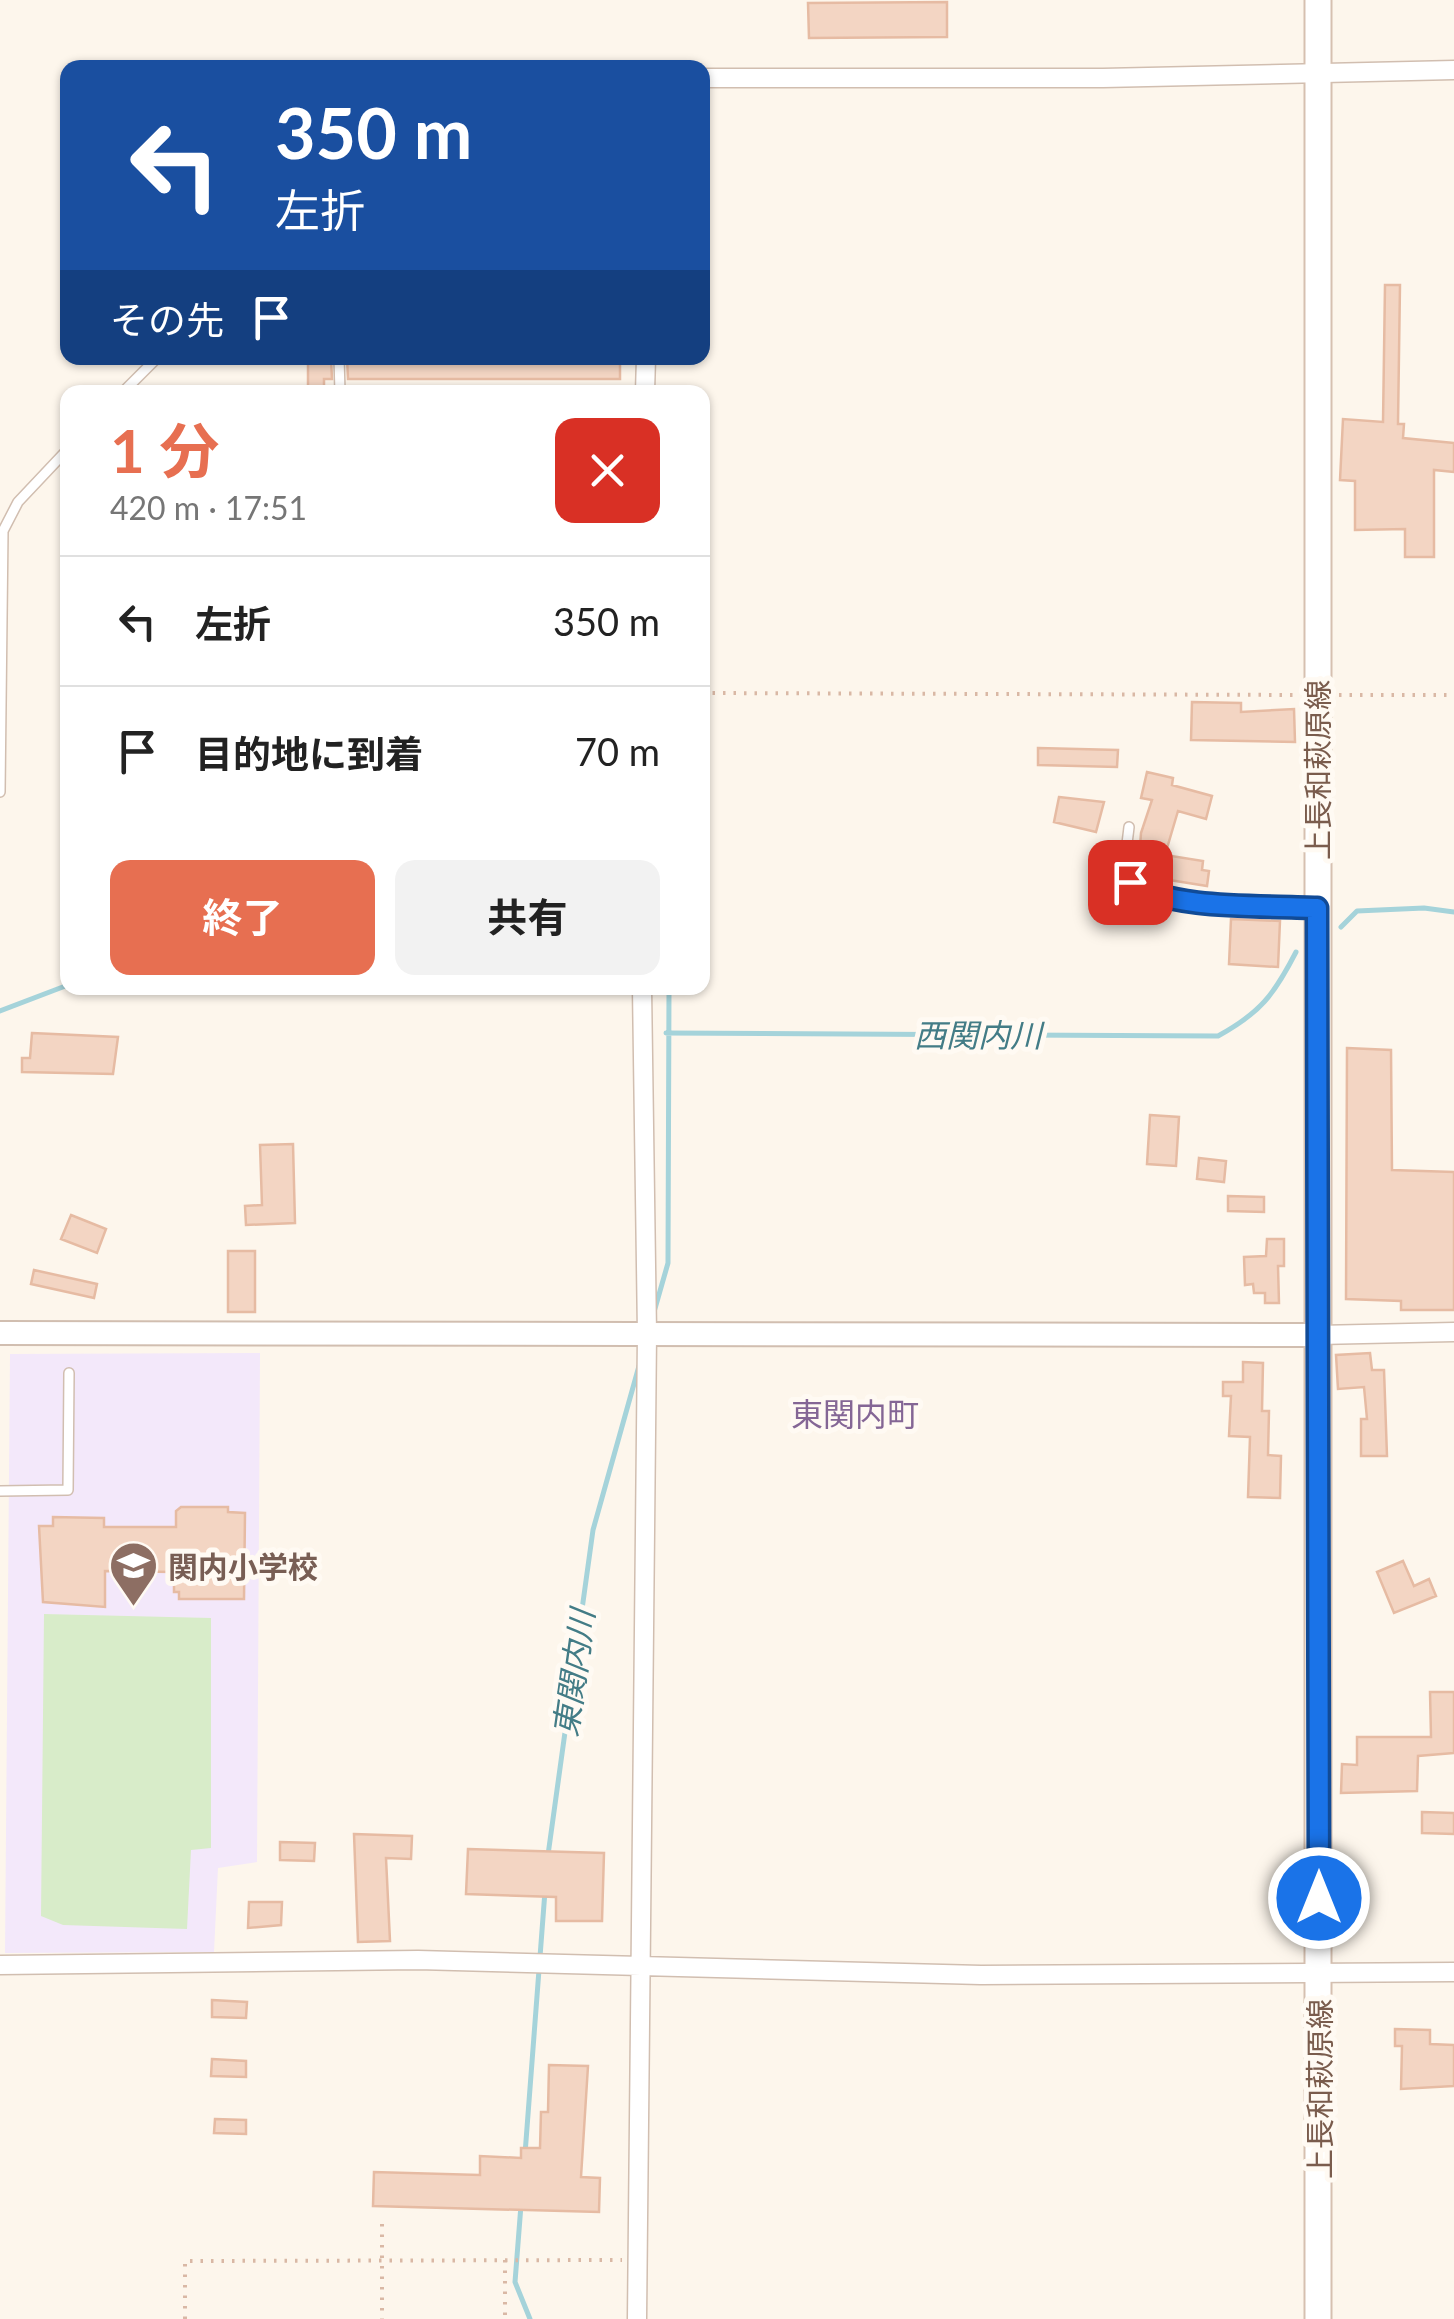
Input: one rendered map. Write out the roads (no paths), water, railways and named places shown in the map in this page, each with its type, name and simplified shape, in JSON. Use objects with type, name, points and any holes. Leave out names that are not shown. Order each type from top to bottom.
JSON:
[{"type":"main road","name":"上長和萩原線","points":[[1318,0],[1318,2319]]},
{"type":"street","points":[[710,78],[1103,78],[1454,70]]},
{"type":"street","points":[[636,2319],[647,1334],[642,995]]},
{"type":"street","points":[[0,1333],[1454,1332]]},
{"type":"street","points":[[0,1964],[418,1960],[981,1975],[1454,1972]]},
{"type":"lane","points":[[130,385],[150,365]]},
{"type":"lane","points":[[0,792],[3,531],[18,502],[60,457]]},
{"type":"lane","points":[[1129,828],[1124,868],[1130,882],[1145,893],[1317,908]]},
{"type":"lane","points":[[0,1492],[68,1490],[70,1374]]},
{"type":"waterway","name":"西関内川","points":[[1341,927],[1357,911],[1424,908],[1454,912]]},
{"type":"waterway","name":"西関内川","points":[[666,1033],[1218,1036],[1264,1002],[1296,952]]},
{"type":"waterway","name":"西関内川","points":[[0,1011],[60,988]]},
{"type":"waterway","name":"東関内川","points":[[654,1312],[668,1263],[669,995]]},
{"type":"waterway","name":"東関内川","points":[[548,1855],[593,1530],[639,1366]]},
{"type":"waterway","name":"東関内川","points":[[525,2154],[545,1891]]},
{"type":"waterway","name":"東関内川","points":[[521,2205],[515,2282],[530,2319]]},
{"type":"place","name":"関内小学校","points":[[133,1608]]},
{"type":"district","name":"東関内町","points":[[855,1413]]}]
